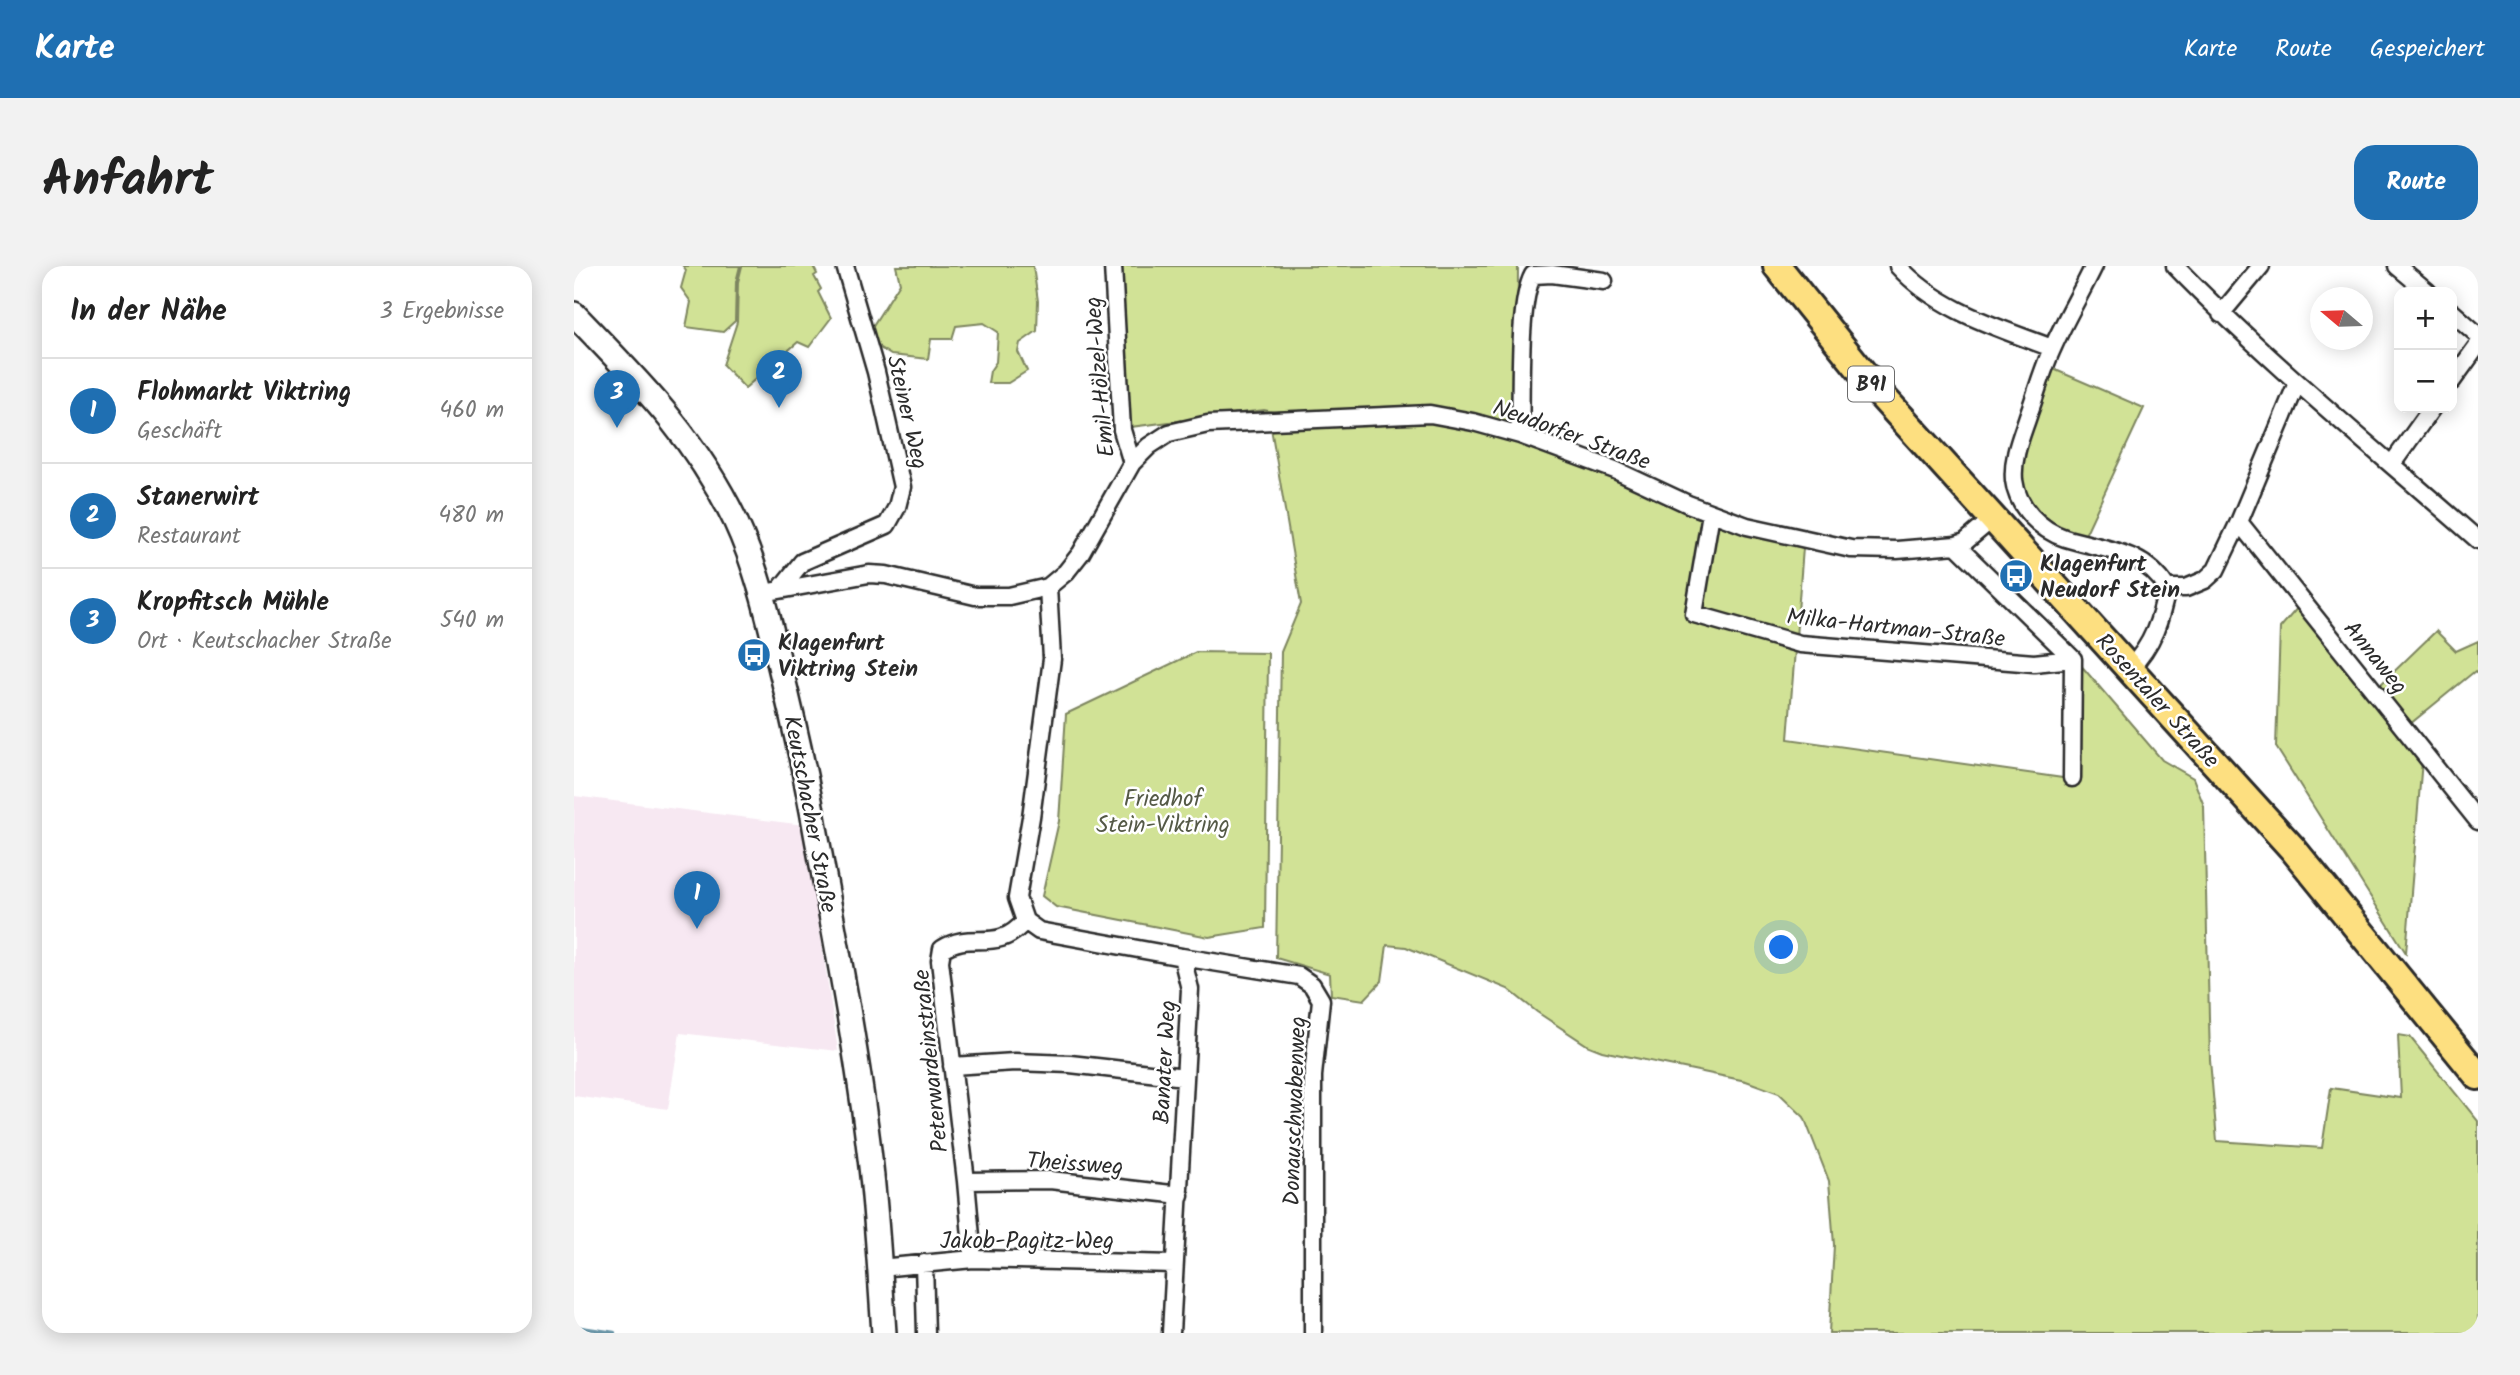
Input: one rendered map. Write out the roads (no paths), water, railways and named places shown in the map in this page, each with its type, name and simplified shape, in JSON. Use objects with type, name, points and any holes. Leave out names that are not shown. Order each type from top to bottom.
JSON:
[{"type":"main road","name":"Rosentaler Straße","points":[[1777,266],[1879,393],[2293,849],[2478,1076]]},
{"type":"main road","name":"Keutschacher Straße","points":[[574,314],[652,394],[681,430],[708,471],[772,591],[844,980],[870,1157],[884,1333]]},
{"type":"street","name":"Steiner Weg","points":[[772,591],[802,562],[887,525],[897,507],[902,487],[876,372],[845,266]]},
{"type":"street","name":"Emil-Hölzel-Weg","points":[[1048,587],[1066,572],[1082,553],[1132,463],[1122,430],[1113,266]]},
{"type":"street","points":[[1898,266],[1924,290],[1948,306],[1972,318],[2052,348]]},
{"type":"street","points":[[2094,266],[2052,348],[2014,456],[2014,482],[2022,504],[2033,518],[2062,537],[2127,555],[2143,562],[2159,574],[2167,588],[2161,616],[2153,638],[2142,656],[2130,668]]},
{"type":"street","points":[[2175,266],[2221,314],[2297,383],[2478,540]]},
{"type":"street","points":[[2221,314],[2260,266]]},
{"type":"street","points":[[2397,266],[2422,287]]},
{"type":"street","points":[[1520,435],[1527,286],[1533,275],[1604,281]]},
{"type":"street","points":[[2457,317],[2478,335]]},
{"type":"street","points":[[2457,374],[2478,345]]},
{"type":"street","points":[[2167,588],[2186,588],[2205,580],[2216,570],[2297,383]]},
{"type":"street","points":[[2392,464],[2428,413]]},
{"type":"street","name":"Neudorfer Straße","points":[[1132,463],[1149,446],[1169,433],[1208,424],[1430,414],[1520,435],[1615,470],[1747,526],[1851,549],[1897,550],[1956,545],[1965,542],[1992,520]]},
{"type":"street","name":"Milka-Hartman-Straße","points":[[1711,513],[1694,614],[1800,644],[2034,663],[2073,659]]},
{"type":"street","name":"Annaweg","points":[[2239,522],[2478,821]]},
{"type":"street","points":[[1956,545],[2073,659],[2072,778]]},
{"type":"street","points":[[772,591],[869,574],[886,575],[975,596],[1009,596],[1048,587],[1052,659],[1031,817],[1017,898],[1025,922],[1038,931],[1182,957]]},
{"type":"street","name":"Peterwardeinstraße","points":[[973,1259],[940,961],[942,949],[954,942],[1003,939],[1016,932],[1025,922]]},
{"type":"street","name":"Banater Weg","points":[[1171,1333],[1190,989],[1182,957]]},
{"type":"street","name":"Donauschwabenweg","points":[[1182,957],[1299,976],[1312,985],[1321,1000],[1313,1076],[1313,1333]]},
{"type":"street","points":[[952,1066],[1015,1062],[1069,1064],[1185,1077]]},
{"type":"street","name":"Theissweg","points":[[966,1181],[1050,1180],[1180,1195]]},
{"type":"street","name":"Jakob-Pagitz-Weg","points":[[880,1268],[973,1259],[1174,1264]]},
{"type":"street","points":[[923,1263],[926,1333]]},
{"type":"waterway","points":[[574,1327],[614,1333]]},
{"type":"place","name":"Stanerwirt","points":[[779,408]]},
{"type":"place","name":"Kropfitsch Mühle","points":[[617,428]]},
{"type":"place","name":"Klagenfurt Neudorf Stein","points":[[2016,576]]},
{"type":"place","name":"Klagenfurt Viktring Stein","points":[[754,655]]},
{"type":"place","name":"Flohmarkt Viktring","points":[[697,929]]},
{"type":"park label","name":"Friedhof Stein-Viktring","points":[[1163,811]]}]
